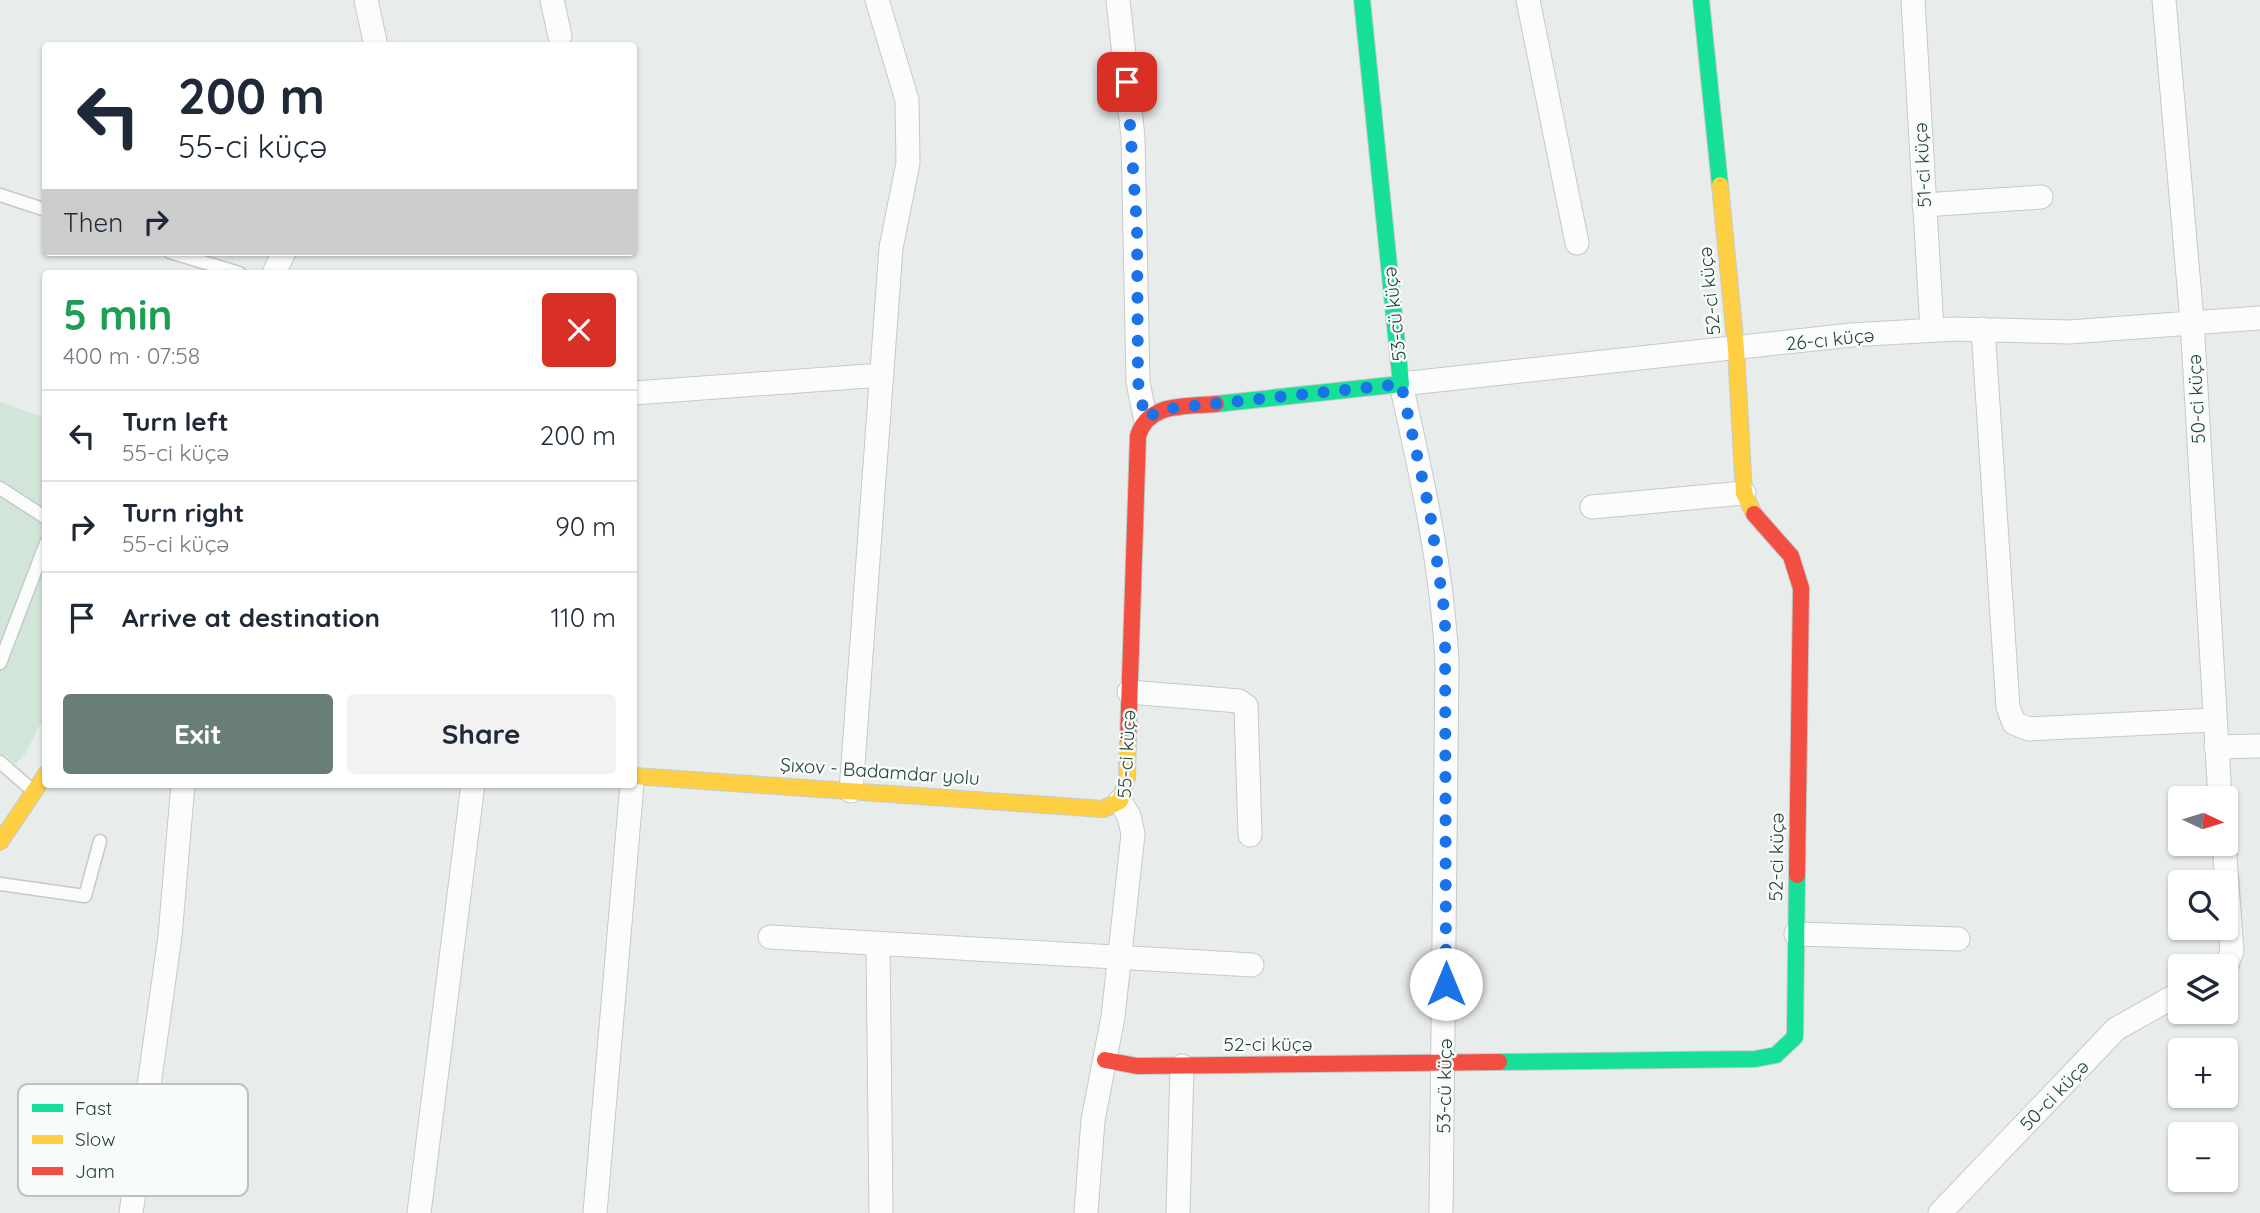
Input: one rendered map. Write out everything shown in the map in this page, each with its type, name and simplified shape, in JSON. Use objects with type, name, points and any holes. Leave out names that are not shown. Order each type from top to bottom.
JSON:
[{"type":"street","points":[[366,0],[375,42]]},
{"type":"street","points":[[551,0],[560,36]]},
{"type":"street","points":[[851,791],[891,248],[908,163],[908,100],[877,0]]},
{"type":"street","name":"55-ci küçə","points":[[1086,1213],[1093,1120],[1121,958],[1133,834],[1129,816],[1120,801],[1127,778],[1136,443],[1139,427],[1145,418],[1138,382],[1133,138],[1118,0]]},
{"type":"street","name":"53-cü küçə","points":[[1362,0],[1401,384],[1430,513],[1445,616],[1445,1064],[1441,1213]]},
{"type":"street","points":[[1528,0],[1577,243]]},
{"type":"street","name":"52-ci küçə","points":[[1105,1060],[1137,1066],[1182,1066],[1755,1059],[1776,1055],[1795,1037],[1801,588],[1796,565],[1786,549],[1758,523],[1749,510],[1744,493],[1736,349],[1701,0]]},
{"type":"street","name":"51-ci küçə","points":[[1913,0],[1932,330]]},
{"type":"street","name":"50-ci küçə","points":[[2164,0],[2192,321],[2213,720],[2219,786]]},
{"type":"street","points":[[1924,205],[2041,197]]},
{"type":"street","name":"26-cı küçə","points":[[1401,384],[1851,335],[1983,329],[2069,332],[2260,318]]},
{"type":"street","points":[[1983,329],[2008,707],[2014,723],[2029,729],[2213,720]]},
{"type":"street","points":[[637,393],[882,375]]},
{"type":"street","points":[[1145,418],[1165,409],[1401,384]]},
{"type":"street","points":[[1592,507],[1744,493]]},
{"type":"street","points":[[1129,692],[1239,701],[1246,706],[1250,835]]},
{"type":"street","points":[[2216,747],[2260,746]]},
{"type":"street","name":"Şıxov - Badamdar yolu","points":[[637,776],[1102,809],[1120,801]]},
{"type":"street","points":[[0,842],[42,779]]},
{"type":"street","points":[[149,1084],[170,936],[183,788]]},
{"type":"street","points":[[419,1213],[472,788]]},
{"type":"street","points":[[595,1213],[632,788]]},
{"type":"street","points":[[2225,856],[2231,954]]},
{"type":"street","points":[[1796,934],[1958,939]]},
{"type":"street","points":[[770,937],[1252,965]]},
{"type":"street","points":[[878,945],[881,1213]]},
{"type":"street","name":"50-ci küçə","points":[[1940,1213],[2116,1029],[2168,1000]]},
{"type":"street","points":[[1178,1213],[1182,1066]]},
{"type":"lane","points":[[0,195],[42,209]]},
{"type":"lane","points":[[183,256],[229,270]]},
{"type":"lane","points":[[0,488],[42,515]]},
{"type":"lane","points":[[0,663],[42,553]]},
{"type":"lane","points":[[0,762],[33,790]]},
{"type":"lane","points":[[0,884],[85,896],[100,841]]},
{"type":"green space","points":[[0,402],[42,417],[42,721],[25,754],[15,764],[6,755],[0,758]]},
{"type":"traffic: fast","points":[[1216,404],[1401,384],[1362,0]]},
{"type":"traffic: fast","points":[[1701,0],[1720,185]]},
{"type":"traffic: fast","points":[[1499,1062],[1755,1059],[1776,1055],[1795,1037],[1797,875]]},
{"type":"traffic: slow","points":[[1720,185],[1736,349],[1744,493],[1754,514]]},
{"type":"traffic: slow","points":[[637,776],[1103,809],[1120,801],[1127,778],[1128,739]]},
{"type":"traffic: slow","points":[[0,842],[42,780]]},
{"type":"traffic: jam","points":[[1128,739],[1138,436],[1143,425],[1159,412],[1181,406],[1216,404]]},
{"type":"traffic: jam","points":[[1754,514],[1791,556],[1801,588],[1797,875]]},
{"type":"traffic: jam","points":[[1105,1060],[1137,1066],[1499,1062]]},
{"type":"route","points":[[1127,82],[1133,138],[1137,227],[1138,382],[1145,418],[1165,409],[1401,384],[1430,513],[1445,616],[1446,984]]}]
